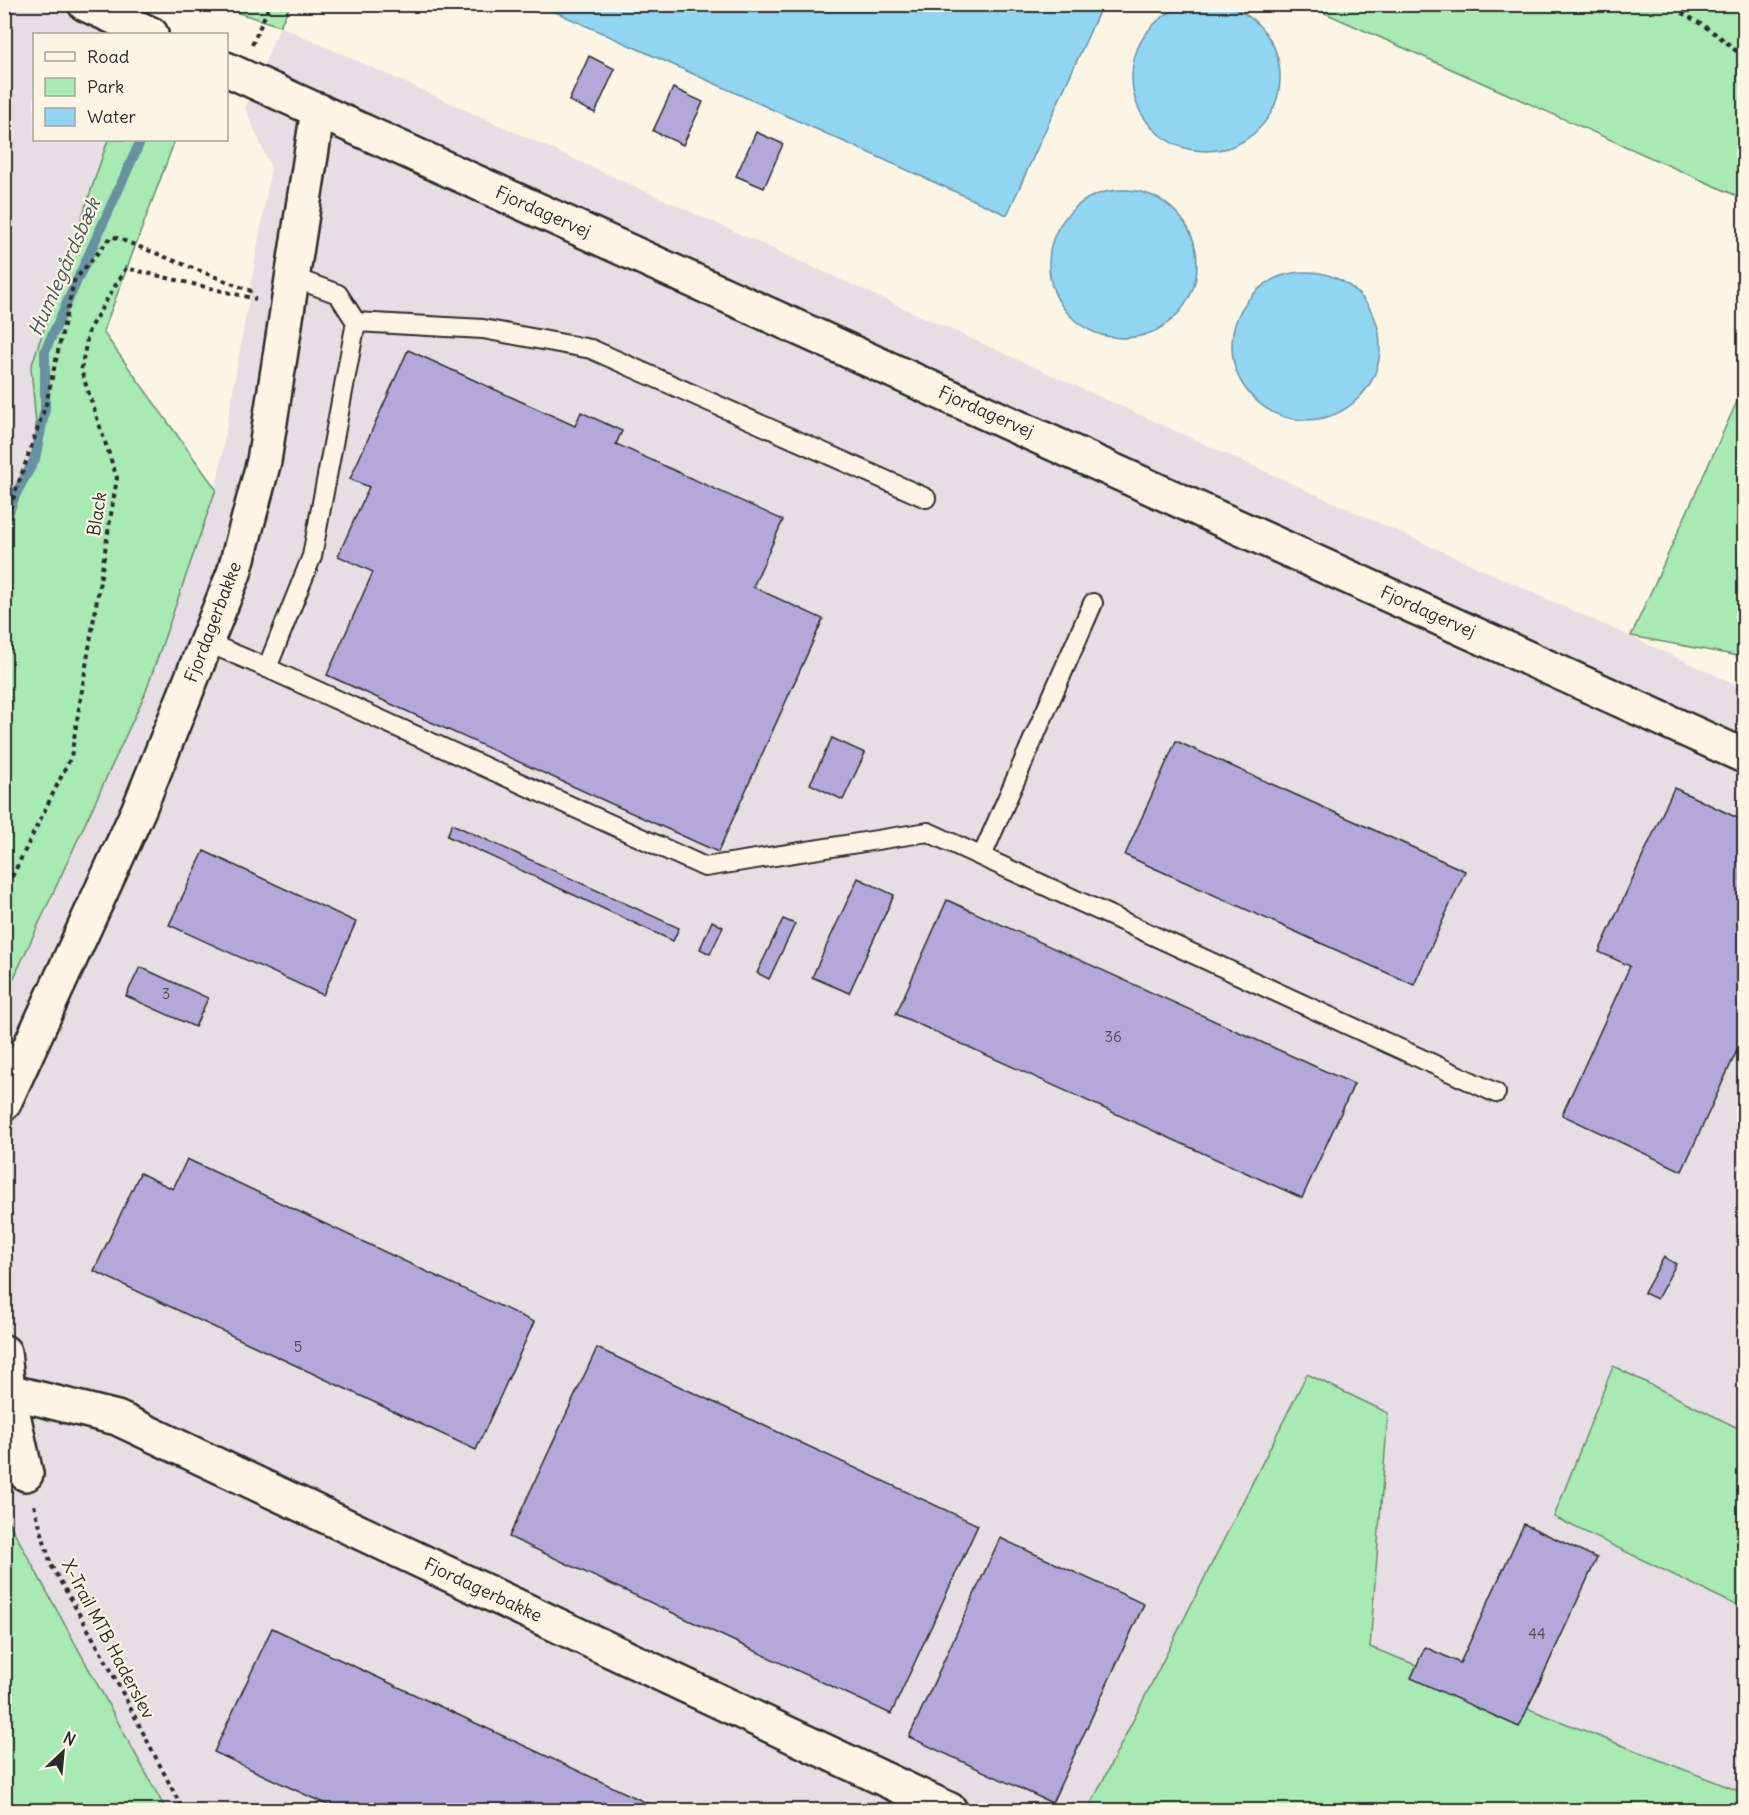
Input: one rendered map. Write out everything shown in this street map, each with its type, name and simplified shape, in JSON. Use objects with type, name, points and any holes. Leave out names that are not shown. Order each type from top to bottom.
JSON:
[{"type":"street","points":[[85,4],[149,33]]},
{"type":"street","name":"Fjordagervej","points":[[232,71],[1744,756]]},
{"type":"street","name":"Fjordagerbakke","points":[[4,1103],[139,809],[234,573],[264,461],[318,110]]},
{"type":"street","points":[[4,1352],[8,1391],[26,1474]]},
{"type":"street","name":"Fjordagerbakke","points":[[8,1391],[117,1418],[950,1810]]},
{"type":"lane","points":[[267,668],[312,556],[356,322],[338,294],[290,291]]},
{"type":"lane","points":[[356,322],[483,329],[591,349],[926,498]]},
{"type":"lane","points":[[982,856],[1093,603]]},
{"type":"lane","points":[[206,642],[705,867],[928,832],[1496,1093]]},
{"type":"path","points":[[232,71],[270,4]]},
{"type":"path","points":[[1666,4],[1711,30],[1744,59]]},
{"type":"path","points":[[4,525],[46,404],[74,281],[112,236],[290,291]]},
{"type":"path","name":"Black","points":[[4,893],[71,757],[117,478],[81,370],[89,329],[126,268],[290,291]]},
{"type":"path","name":"X-Trail MTB Haderslev","points":[[26,1474],[51,1565],[105,1659],[183,1810]]},
{"type":"path","points":[[4,1804],[9,1810]]},
{"type":"shaded area","points":[[5,5],[154,5],[144,33],[33,33],[33,141],[108,141],[31,367],[38,447],[5,534]]},
{"type":"shaded area","points":[[280,26],[1744,688],[1744,1431],[1613,1366],[1554,1517],[1744,1609],[1744,1793],[1370,1647],[1388,1413],[1307,1374],[1088,1810],[166,1810],[5,1515],[5,997],[145,694],[216,489],[271,168],[245,108]]},
{"type":"green space","points":[[290,4],[280,26],[213,5]]},
{"type":"green space","points":[[1307,5],[1744,5],[1744,199]]},
{"type":"green space","points":[[108,141],[175,141],[103,332],[216,489],[145,694],[5,997],[5,534],[38,447],[31,367]]},
{"type":"green space","points":[[1744,386],[1744,657],[1631,636]]},
{"type":"green space","points":[[1613,1366],[1744,1431],[1744,1609],[1554,1517]]},
{"type":"green space","points":[[1307,1374],[1388,1413],[1370,1647],[1744,1793],[1744,1810],[1088,1810]]},
{"type":"green space","points":[[5,1515],[166,1810],[5,1810]]},
{"type":"water","points":[[1206,3],[1234,9],[1258,25],[1274,49],[1280,77],[1274,105],[1258,129],[1234,145],[1206,151],[1178,145],[1154,129],[1138,105],[1132,77],[1138,49],[1154,25],[1178,9]]},
{"type":"water","points":[[540,5],[1102,5],[1007,215]]},
{"type":"water","points":[[1123,190],[1151,196],[1175,212],[1191,236],[1197,264],[1191,292],[1175,316],[1151,332],[1123,338],[1095,332],[1071,316],[1055,292],[1049,264],[1055,236],[1071,212],[1095,196]]},
{"type":"water","points":[[1306,272],[1334,278],[1358,294],[1374,318],[1380,346],[1374,374],[1358,398],[1334,414],[1306,420],[1278,414],[1254,398],[1238,374],[1232,346],[1238,318],[1254,294],[1278,278]]},
{"type":"building","points":[[589,56],[615,69],[595,113],[569,101]]},
{"type":"building","points":[[673,88],[703,102],[683,145],[653,131]]},
{"type":"building","points":[[756,132],[783,144],[764,188],[736,176]]},
{"type":"building","points":[[408,350],[575,426],[581,412],[622,431],[616,444],[783,520],[753,587],[823,619],[718,852],[327,675],[373,572],[338,556],[369,487],[350,479]]},
{"type":"building","points":[[832,738],[865,753],[843,800],[810,784]]},
{"type":"building","points":[[1176,741],[1465,871],[1414,985],[1125,855]]},
{"type":"building","points":[[1674,788],[1744,821],[1744,1035],[1682,1171],[1562,1115],[1630,966],[1599,952]]},
{"type":"building","points":[[452,824],[679,928],[673,941],[447,836]]},
{"type":"building","points":[[204,851],[356,922],[323,995],[169,925]]},
{"type":"building","points":[[858,878],[894,895],[849,993],[812,977]]},
{"type":"building","points":[[947,900],[1354,1084],[1302,1198],[896,1014]]},
{"type":"building","points":[[783,919],[795,924],[769,979],[757,973]]},
{"type":"building","points":[[712,921],[723,927],[710,954],[700,949]]},
{"type":"building","points":[[140,967],[208,998],[195,1027],[126,996]]},
{"type":"building","points":[[187,1159],[534,1322],[476,1450],[94,1271],[140,1173],[173,1189]]},
{"type":"building","points":[[1664,1257],[1676,1264],[1657,1299],[1644,1293]]},
{"type":"building","points":[[597,1348],[978,1525],[891,1714],[509,1537]]},
{"type":"building","points":[[1524,1524],[1597,1558],[1519,1727],[1411,1678],[1425,1647],[1460,1663]]},
{"type":"building","points":[[1000,1538],[1144,1604],[1052,1803],[909,1737]]},
{"type":"building","points":[[272,1628],[662,1810],[338,1810],[214,1752]]},
{"type":"waterway","name":"Humlegårdsbæk","points":[[4,515],[35,459],[45,409],[45,351],[141,141]]}]
